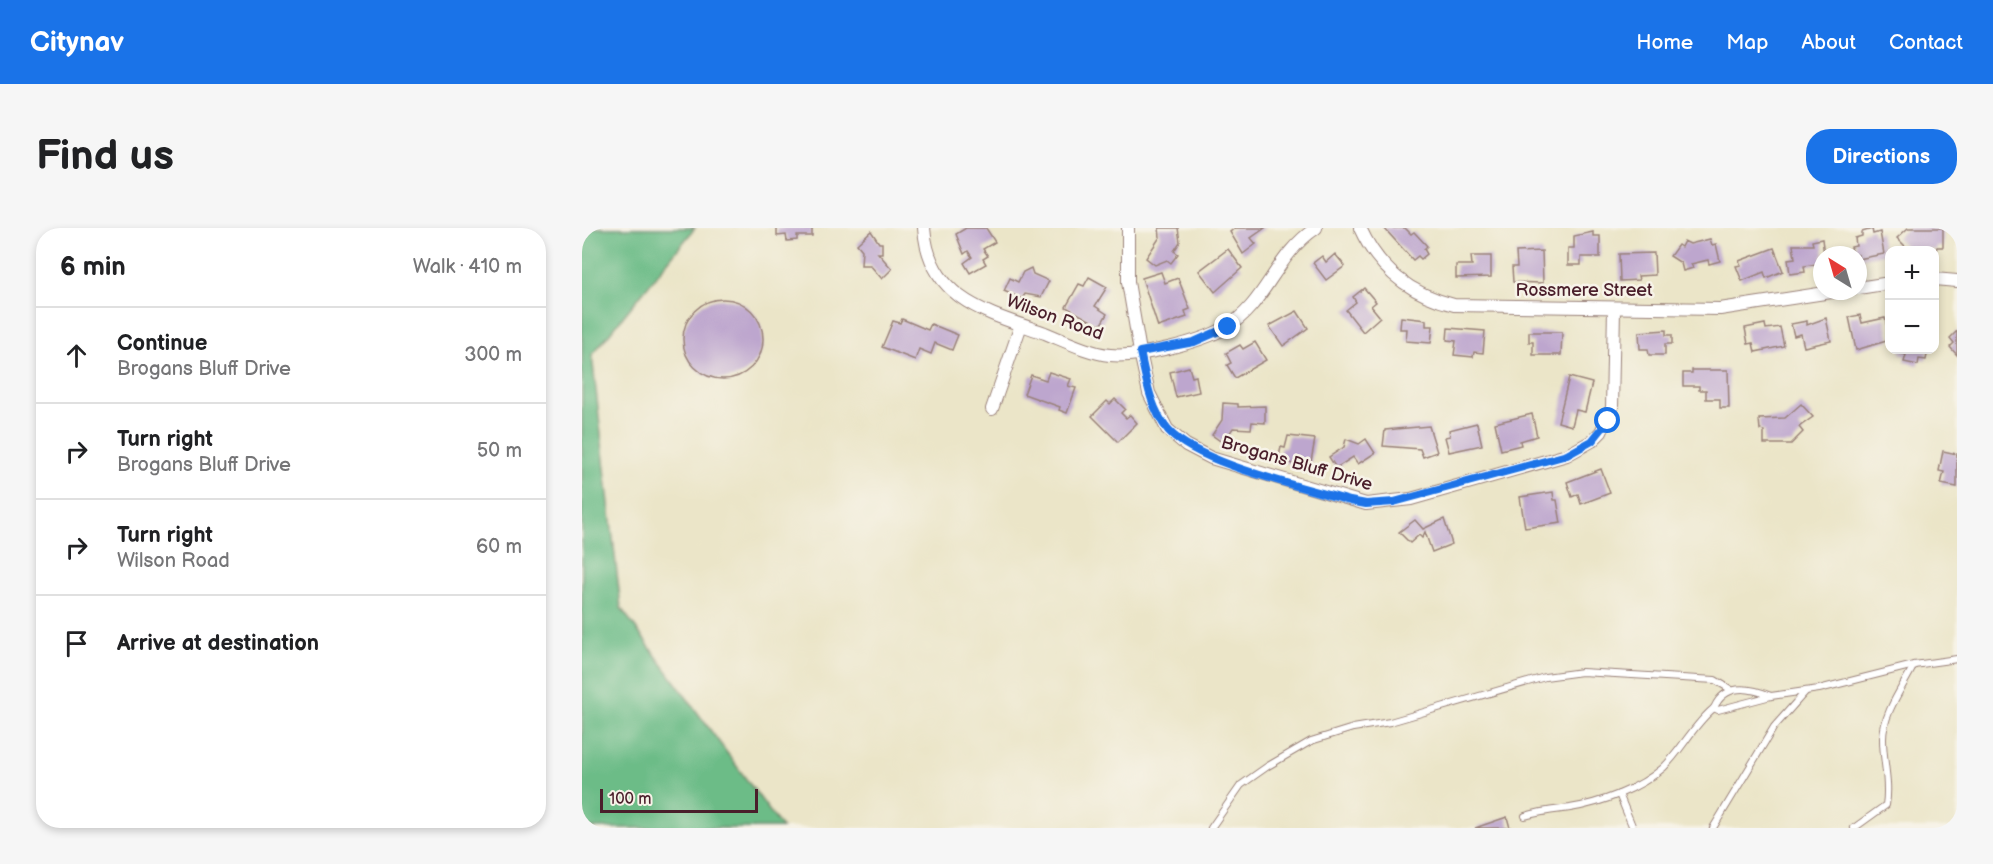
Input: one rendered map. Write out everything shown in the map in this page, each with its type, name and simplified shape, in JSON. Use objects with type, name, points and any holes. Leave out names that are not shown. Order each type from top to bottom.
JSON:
[{"type":"street","name":"Wilson Road","points":[[924,228],[932,264],[947,286],[977,309],[1098,353],[1110,355],[1194,342],[1228,327],[1254,303],[1289,251],[1316,228]]},
{"type":"street","name":"Brogans Bluff Drive","points":[[1128,228],[1128,282],[1140,352],[1154,407],[1167,429],[1186,445],[1211,458],[1350,501],[1380,504],[1411,499],[1567,455],[1592,441],[1601,432],[1612,408],[1614,309]]},
{"type":"street","name":"Rossmere Street","points":[[1360,228],[1382,266],[1405,285],[1436,300],[1476,307],[1720,309],[1813,295]]},
{"type":"street","points":[[1939,279],[1957,281]]},
{"type":"street","points":[[1867,287],[1885,284]]},
{"type":"street","points":[[992,409],[1021,325]]},
{"type":"lane","points":[[1714,708],[1718,710],[1914,665],[1957,659]]},
{"type":"lane","points":[[1854,828],[1886,805],[1890,785],[1883,738],[1890,711],[1914,665]]},
{"type":"lane","points":[[1211,828],[1242,785],[1268,766],[1311,741],[1353,728],[1390,722],[1545,677],[1582,672],[1715,680],[1730,689],[1759,691],[1771,696]]},
{"type":"lane","points":[[1525,816],[1543,810],[1572,807],[1619,794],[1663,767],[1696,725],[1714,708],[1719,697],[1730,689]]},
{"type":"lane","points":[[1713,828],[1774,727],[1807,691]]},
{"type":"lane","points":[[1619,794],[1633,828]]},
{"type":"green space","points":[[582,228],[695,228],[592,355],[621,608],[782,828],[582,828]]},
{"type":"building","points":[[777,228],[812,228],[812,236],[797,236],[797,240],[787,241],[786,235],[777,236]]},
{"type":"building","points":[[966,228],[986,228],[995,242],[983,249],[988,256],[983,259],[986,264],[970,273],[964,263],[972,257],[968,251],[964,254],[956,234]]},
{"type":"building","points":[[1159,228],[1178,228],[1180,242],[1174,251],[1178,254],[1171,263],[1167,260],[1155,265],[1146,258],[1160,237]]},
{"type":"building","points":[[1235,228],[1265,228],[1251,238],[1256,244],[1243,254],[1230,232]]},
{"type":"building","points":[[1384,228],[1405,228],[1411,234],[1414,232],[1427,246],[1424,249],[1427,254],[1421,259],[1418,256],[1413,260]]},
{"type":"building","points":[[1908,228],[1943,228],[1943,247],[1905,246],[1897,238]]},
{"type":"building","points":[[1872,229],[1873,234],[1880,232],[1884,254],[1867,257],[1867,246],[1856,246],[1855,238],[1862,236],[1862,232]]},
{"type":"building","points":[[871,231],[879,243],[882,243],[882,253],[878,253],[892,269],[882,279],[870,265],[861,265],[862,250],[857,244]]},
{"type":"building","points":[[1593,232],[1593,236],[1600,236],[1600,257],[1581,257],[1581,265],[1568,265],[1568,248],[1574,248],[1574,236]]},
{"type":"building","points":[[1710,239],[1712,245],[1716,244],[1720,261],[1709,264],[1708,260],[1691,264],[1693,268],[1683,271],[1681,263],[1670,256],[1678,245],[1681,247],[1684,241],[1690,244]]},
{"type":"building","points":[[1822,239],[1823,246],[1813,246],[1813,264],[1804,266],[1805,272],[1790,274],[1788,259],[1795,258],[1793,245],[1813,245],[1812,241]]},
{"type":"building","points":[[1774,248],[1783,271],[1766,278],[1764,272],[1742,281],[1736,266],[1741,265],[1739,261]]},
{"type":"building","points":[[1228,249],[1242,268],[1215,292],[1199,271]]},
{"type":"building","points":[[1542,251],[1543,283],[1513,282],[1512,267],[1517,267],[1516,252]]},
{"type":"building","points":[[1654,253],[1655,275],[1638,276],[1639,280],[1620,281],[1619,254]]},
{"type":"building","points":[[1335,254],[1345,266],[1326,280],[1313,263],[1322,256],[1326,262]]},
{"type":"building","points":[[1471,256],[1491,256],[1491,277],[1456,278],[1456,265],[1472,265]]},
{"type":"building","points":[[1031,268],[1033,274],[1049,281],[1041,297],[1025,294],[1022,299],[1004,291],[1010,278],[1018,282],[1023,272]]},
{"type":"building","points":[[1161,272],[1165,283],[1178,278],[1190,309],[1185,311],[1187,317],[1158,327],[1142,278]]},
{"type":"building","points":[[1089,277],[1107,287],[1095,306],[1107,314],[1100,326],[1066,307],[1079,284],[1084,286]]},
{"type":"building","points":[[1364,288],[1376,302],[1371,306],[1380,317],[1363,332],[1346,310],[1356,302],[1353,297]]},
{"type":"building","points":[[723,299],[738,302],[751,311],[760,324],[763,339],[760,354],[751,367],[738,376],[723,379],[708,376],[695,367],[686,354],[683,339],[686,324],[695,311],[708,302]]},
{"type":"building","points":[[1297,311],[1308,328],[1283,346],[1269,326]]},
{"type":"building","points":[[1860,315],[1862,323],[1885,318],[1885,341],[1856,350],[1849,317]]},
{"type":"building","points":[[1401,317],[1426,320],[1426,326],[1433,326],[1431,343],[1406,341],[1407,329],[1400,329]]},
{"type":"building","points":[[1826,318],[1831,341],[1804,347],[1801,334],[1794,336],[1791,324],[1807,321],[1807,325]]},
{"type":"building","points":[[902,319],[928,330],[931,324],[958,335],[952,350],[935,343],[931,354],[919,349],[915,360],[882,347],[893,321],[900,323]]},
{"type":"building","points":[[1765,324],[1766,329],[1780,327],[1784,346],[1755,352],[1753,343],[1748,344],[1745,328]]},
{"type":"building","points":[[1448,328],[1485,331],[1483,353],[1474,352],[1473,357],[1454,355],[1456,341],[1447,340]]},
{"type":"building","points":[[1666,330],[1666,335],[1672,335],[1672,344],[1665,344],[1665,355],[1649,355],[1648,349],[1640,349],[1639,332]]},
{"type":"building","points":[[1957,331],[1957,355],[1950,347],[1954,343],[1950,338]]},
{"type":"building","points":[[1529,332],[1562,332],[1561,355],[1533,355],[1533,342],[1529,342]]},
{"type":"building","points":[[1255,342],[1266,360],[1235,378],[1227,365],[1231,363],[1226,353],[1240,345],[1243,349]]},
{"type":"building","points":[[1903,354],[1927,354],[1926,360],[1919,359],[1918,365],[1904,362],[1906,355]]},
{"type":"building","points":[[1189,367],[1192,377],[1196,376],[1199,392],[1176,397],[1170,372]]},
{"type":"building","points":[[1692,370],[1728,370],[1729,408],[1720,408],[1720,399],[1706,399],[1706,390],[1699,390],[1699,386],[1683,386],[1683,373],[1692,373]]},
{"type":"building","points":[[1049,372],[1071,379],[1068,386],[1076,388],[1067,413],[1059,410],[1060,407],[1024,394],[1031,375],[1046,380]]},
{"type":"building","points":[[1569,377],[1592,383],[1585,412],[1576,410],[1572,426],[1558,422]]},
{"type":"building","points":[[1115,399],[1125,409],[1121,413],[1126,418],[1130,415],[1137,423],[1118,442],[1092,416],[1107,401],[1110,404]]},
{"type":"building","points":[[1223,403],[1238,404],[1238,407],[1265,406],[1265,423],[1252,422],[1251,429],[1233,428],[1223,443],[1212,435],[1222,420]]},
{"type":"building","points":[[1801,404],[1813,417],[1799,427],[1803,432],[1791,444],[1764,444],[1764,431],[1760,430],[1759,419],[1785,418]]},
{"type":"building","points":[[1532,414],[1537,436],[1520,441],[1521,445],[1501,450],[1495,423]]},
{"type":"building","points":[[1477,423],[1482,445],[1449,452],[1445,437],[1450,436],[1449,430]]},
{"type":"building","points":[[1429,426],[1437,452],[1423,457],[1420,449],[1383,446],[1385,430]]},
{"type":"building","points":[[1288,436],[1315,439],[1310,467],[1278,461],[1281,447],[1285,448]]},
{"type":"building","points":[[1346,439],[1359,444],[1366,439],[1375,453],[1358,464],[1353,457],[1336,468],[1329,457],[1344,447]]},
{"type":"building","points":[[1943,451],[1957,454],[1957,487],[1941,484],[1944,472],[1939,471]]},
{"type":"building","points":[[1601,469],[1610,493],[1581,504],[1578,494],[1572,497],[1567,482]]},
{"type":"building","points":[[1553,492],[1554,500],[1557,500],[1561,523],[1525,528],[1520,497]]},
{"type":"building","points":[[1444,519],[1452,544],[1432,552],[1425,532],[1422,538],[1419,535],[1410,543],[1399,532],[1415,520],[1423,529]]},
{"type":"building","points":[[1507,817],[1510,828],[1475,828]]},
{"type":"route","points":[[1228,327],[1194,342],[1140,352],[1149,393],[1167,429],[1186,445],[1211,458],[1350,501],[1380,504],[1411,499],[1567,455],[1592,441],[1608,421]]}]
